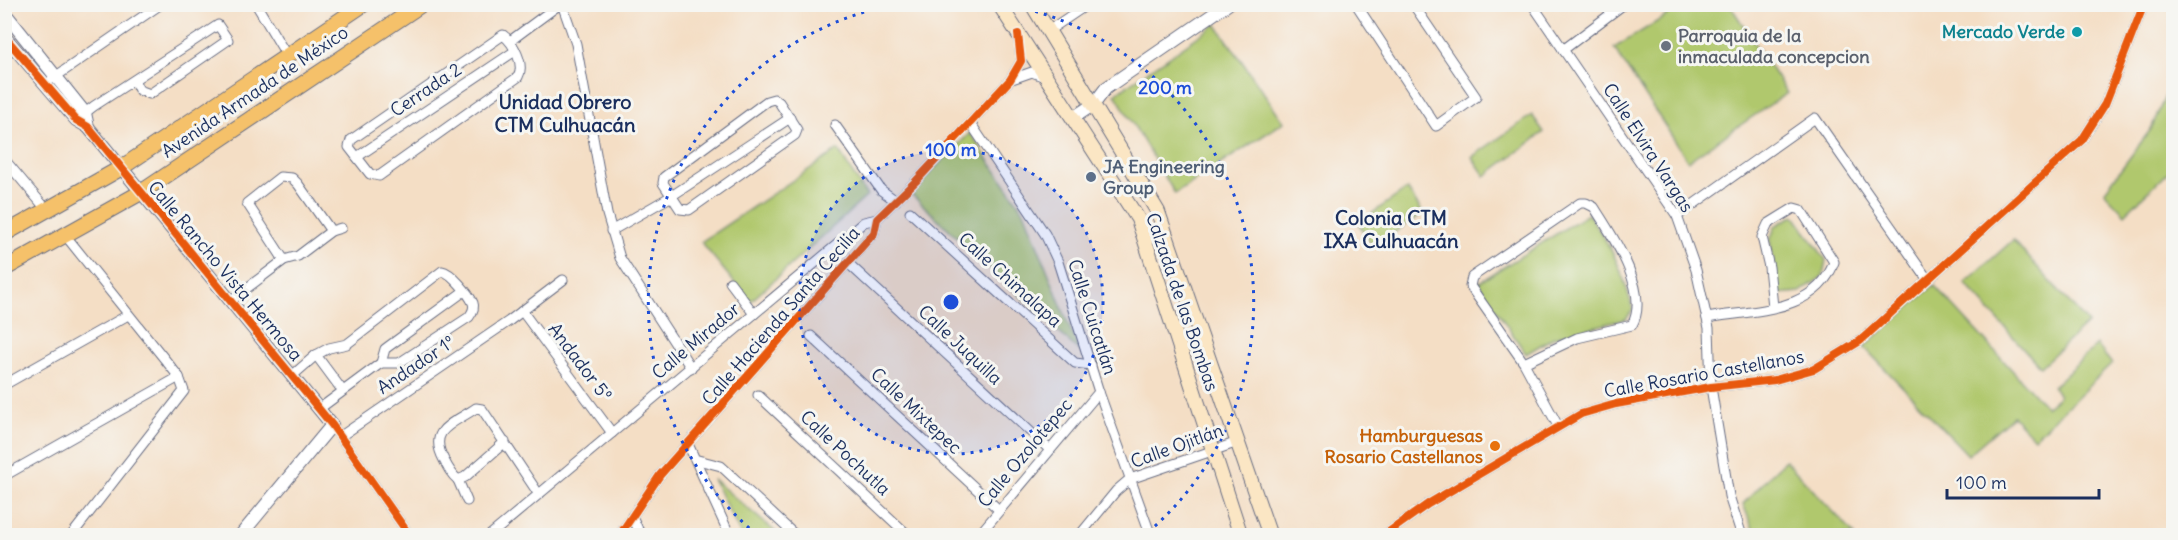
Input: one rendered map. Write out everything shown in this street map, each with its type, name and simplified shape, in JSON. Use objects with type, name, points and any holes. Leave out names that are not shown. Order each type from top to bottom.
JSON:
[{"type":"main road","name":"Avenida Armada de México","points":[[4,234],[121,168],[364,4]]},
{"type":"main road","name":"Avenida Armada de México","points":[[4,269],[140,193],[422,4]]},
{"type":"main road","name":"Calzada de las Bombas","points":[[999,4],[1138,219],[1241,536]]},
{"type":"main road","name":"Calzada de las Bombas","points":[[1032,4],[1133,167],[1168,237],[1270,536]]},
{"type":"main road","points":[[1113,179],[1133,167]]},
{"type":"street","points":[[44,84],[161,4]]},
{"type":"street","points":[[256,4],[287,56]]},
{"type":"street","points":[[510,41],[561,4],[576,44],[611,231],[620,258],[691,368]]},
{"type":"street","points":[[1048,31],[1088,4]]},
{"type":"street","points":[[1073,118],[1094,104],[1106,88],[1228,4]]},
{"type":"street","points":[[1356,4],[1437,126],[1476,97],[1413,4]]},
{"type":"street","name":"Calle Elvira Vargas","points":[[1532,4],[1677,216],[1696,270],[1707,318],[1712,387],[1729,496],[1742,536]]},
{"type":"street","points":[[1563,50],[1624,4]]},
{"type":"street","name":"Calle Rosario Castellanos","points":[[1383,536],[1428,504],[1581,414],[1616,404],[1712,387],[1775,380],[1814,369],[1860,341],[2082,140],[2105,104],[2144,4]]},
{"type":"street","points":[[2165,4],[2174,8]]},
{"type":"street","name":"Calle Rancho Vista Hermosa","points":[[4,12],[55,76],[88,127],[140,193],[333,425],[410,536]]},
{"type":"street","points":[[81,116],[134,80],[218,25],[228,40],[150,94],[139,90],[134,80]]},
{"type":"street","name":"Calle Hacienda Santa Cecilia","points":[[619,536],[660,476],[849,264],[874,233],[877,219],[1010,80],[1021,61],[1018,34]]},
{"type":"street","points":[[503,35],[510,41],[522,68],[518,77],[379,176],[370,174],[349,147],[353,138],[499,36],[503,35]]},
{"type":"street","name":"Calle Rancho Vista Hermosa","points":[[4,36],[44,84],[81,116]]},
{"type":"street","name":"Cerrada 2","points":[[357,157],[514,51]]},
{"type":"street","points":[[1010,80],[1027,73],[1038,73],[1047,78]]},
{"type":"street","points":[[774,99],[779,102],[797,130],[795,135],[689,210],[680,209],[670,197],[663,183],[664,177],[767,101],[774,99]]},
{"type":"street","points":[[611,231],[670,197],[790,118]]},
{"type":"street","points":[[1677,216],[1815,118],[1928,280]]},
{"type":"street","name":"Calle Cuicatlán","points":[[970,124],[1046,234],[1058,262],[1099,392],[1150,536]]},
{"type":"street","points":[[835,125],[881,190],[896,201]]},
{"type":"street","points":[[4,159],[47,210]]},
{"type":"street","points":[[284,260],[247,203],[280,177],[292,178],[298,184],[331,231]]},
{"type":"street","points":[[1524,363],[1577,338],[1632,326],[1638,314],[1635,292],[1625,258],[1594,207],[1587,203],[1580,203],[1472,277],[1470,282],[1470,286],[1524,363],[1558,426]]},
{"type":"street","points":[[1707,318],[1773,307],[1798,302],[1817,290],[1830,277],[1834,262],[1801,210],[1794,208],[1768,224],[1762,237],[1769,267],[1773,307]]},
{"type":"street","name":"Calle Chimalapa","points":[[910,212],[1076,363],[1091,365]]},
{"type":"street","name":"Calle Mirador","points":[[489,536],[864,222],[877,219]]},
{"type":"street","points":[[230,301],[284,260],[298,256],[331,231],[341,228]]},
{"type":"street","points":[[65,235],[179,377],[184,391],[182,398],[71,536]]},
{"type":"street","name":"Calle Juquilla","points":[[849,264],[1049,449]]},
{"type":"street","points":[[292,376],[328,348],[347,344],[442,271],[449,273],[473,304],[473,311],[469,317],[399,363],[381,363],[319,409]]},
{"type":"street","name":"Andador 1º","points":[[341,436],[509,321],[563,280]]},
{"type":"street","points":[[730,282],[754,314]]},
{"type":"street","points":[[381,363],[385,349],[464,292]]},
{"type":"street","name":"Andador 5º","points":[[522,311],[612,433]]},
{"type":"street","points":[[4,385],[128,315]]},
{"type":"street","name":"Calle Mixtepec","points":[[811,336],[999,510]]},
{"type":"street","points":[[315,356],[342,390]]},
{"type":"street","points":[[4,476],[179,377]]},
{"type":"street","name":"Calle Ozolotepec","points":[[978,536],[1099,392]]},
{"type":"street","name":"Calle Pochutla","points":[[758,395],[909,536]]},
{"type":"street","points":[[467,501],[458,480],[452,475],[436,447],[436,438],[476,408],[482,409],[538,493]]},
{"type":"street","points":[[240,536],[333,425]]},
{"type":"street","points":[[458,480],[465,477],[504,442]]},
{"type":"street","name":"Calle Ojitlán","points":[[1079,536],[1116,491],[1130,479],[1238,442]]},
{"type":"street","points":[[688,444],[698,460],[705,486],[730,536]]},
{"type":"street","points":[[698,460],[721,466],[796,536]]},
{"type":"street","points":[[632,516],[641,536]]},
{"type":"green space","points":[[1684,5],[1730,5],[1787,93],[1688,161],[1614,48]]},
{"type":"green space","points":[[1216,24],[1284,122],[1175,194],[1115,94]]},
{"type":"green space","points":[[2173,78],[2173,167],[2125,214],[2104,192],[2151,129]]},
{"type":"green space","points":[[1532,115],[1544,132],[1485,176],[1472,157]]},
{"type":"green space","points":[[970,133],[1024,211],[1079,351],[910,193]]},
{"type":"green space","points":[[838,150],[867,196],[750,302],[701,242]]},
{"type":"green space","points":[[1407,189],[1423,213],[1373,247],[1358,223]]},
{"type":"green space","points":[[1588,214],[1616,259],[1633,310],[1626,319],[1554,337],[1526,354],[1478,283]]},
{"type":"green space","points":[[1794,215],[1826,260],[1823,276],[1800,292],[1779,294],[1770,241],[1775,226]]},
{"type":"green space","points":[[2013,240],[2088,323],[2040,367],[1965,283]]},
{"type":"green space","points":[[1934,285],[2046,407],[2059,396],[2053,386],[2097,345],[2112,364],[2034,438],[2013,416],[1968,455],[1864,347]]},
{"type":"green space","points":[[1785,460],[1855,535],[1760,535],[1752,527],[1743,504]]},
{"type":"green space","points":[[713,479],[779,535],[741,535]]},
{"type":"cycle path","points":[[1383,536],[1428,504],[1581,414],[1616,404],[1711,387],[1775,380],[1814,369],[1860,341],[2082,140],[2105,104],[2144,4]]},
{"type":"cycle path","points":[[619,536],[660,475],[874,233],[877,219],[916,181],[1010,80],[1021,61],[1018,34]]},
{"type":"cycle path","points":[[4,36],[76,120],[88,127],[332,425],[410,536]]},
{"type":"place","name":"Mercado Verde","points":[[2077,32]]},
{"type":"place","name":"Parroquia de la inmaculada concepcion","points":[[1666,46]]},
{"type":"place","name":"JA Engineering Group","points":[[1091,177]]},
{"type":"place","name":"Hamburguesas Rosario Castellanos","points":[[1495,446]]},
{"type":"district","name":"Unidad Obrero CTM Culhuacán","points":[[565,114]]},
{"type":"district","name":"Colonia CTM IXA Culhuacán","points":[[1391,230]]}]
